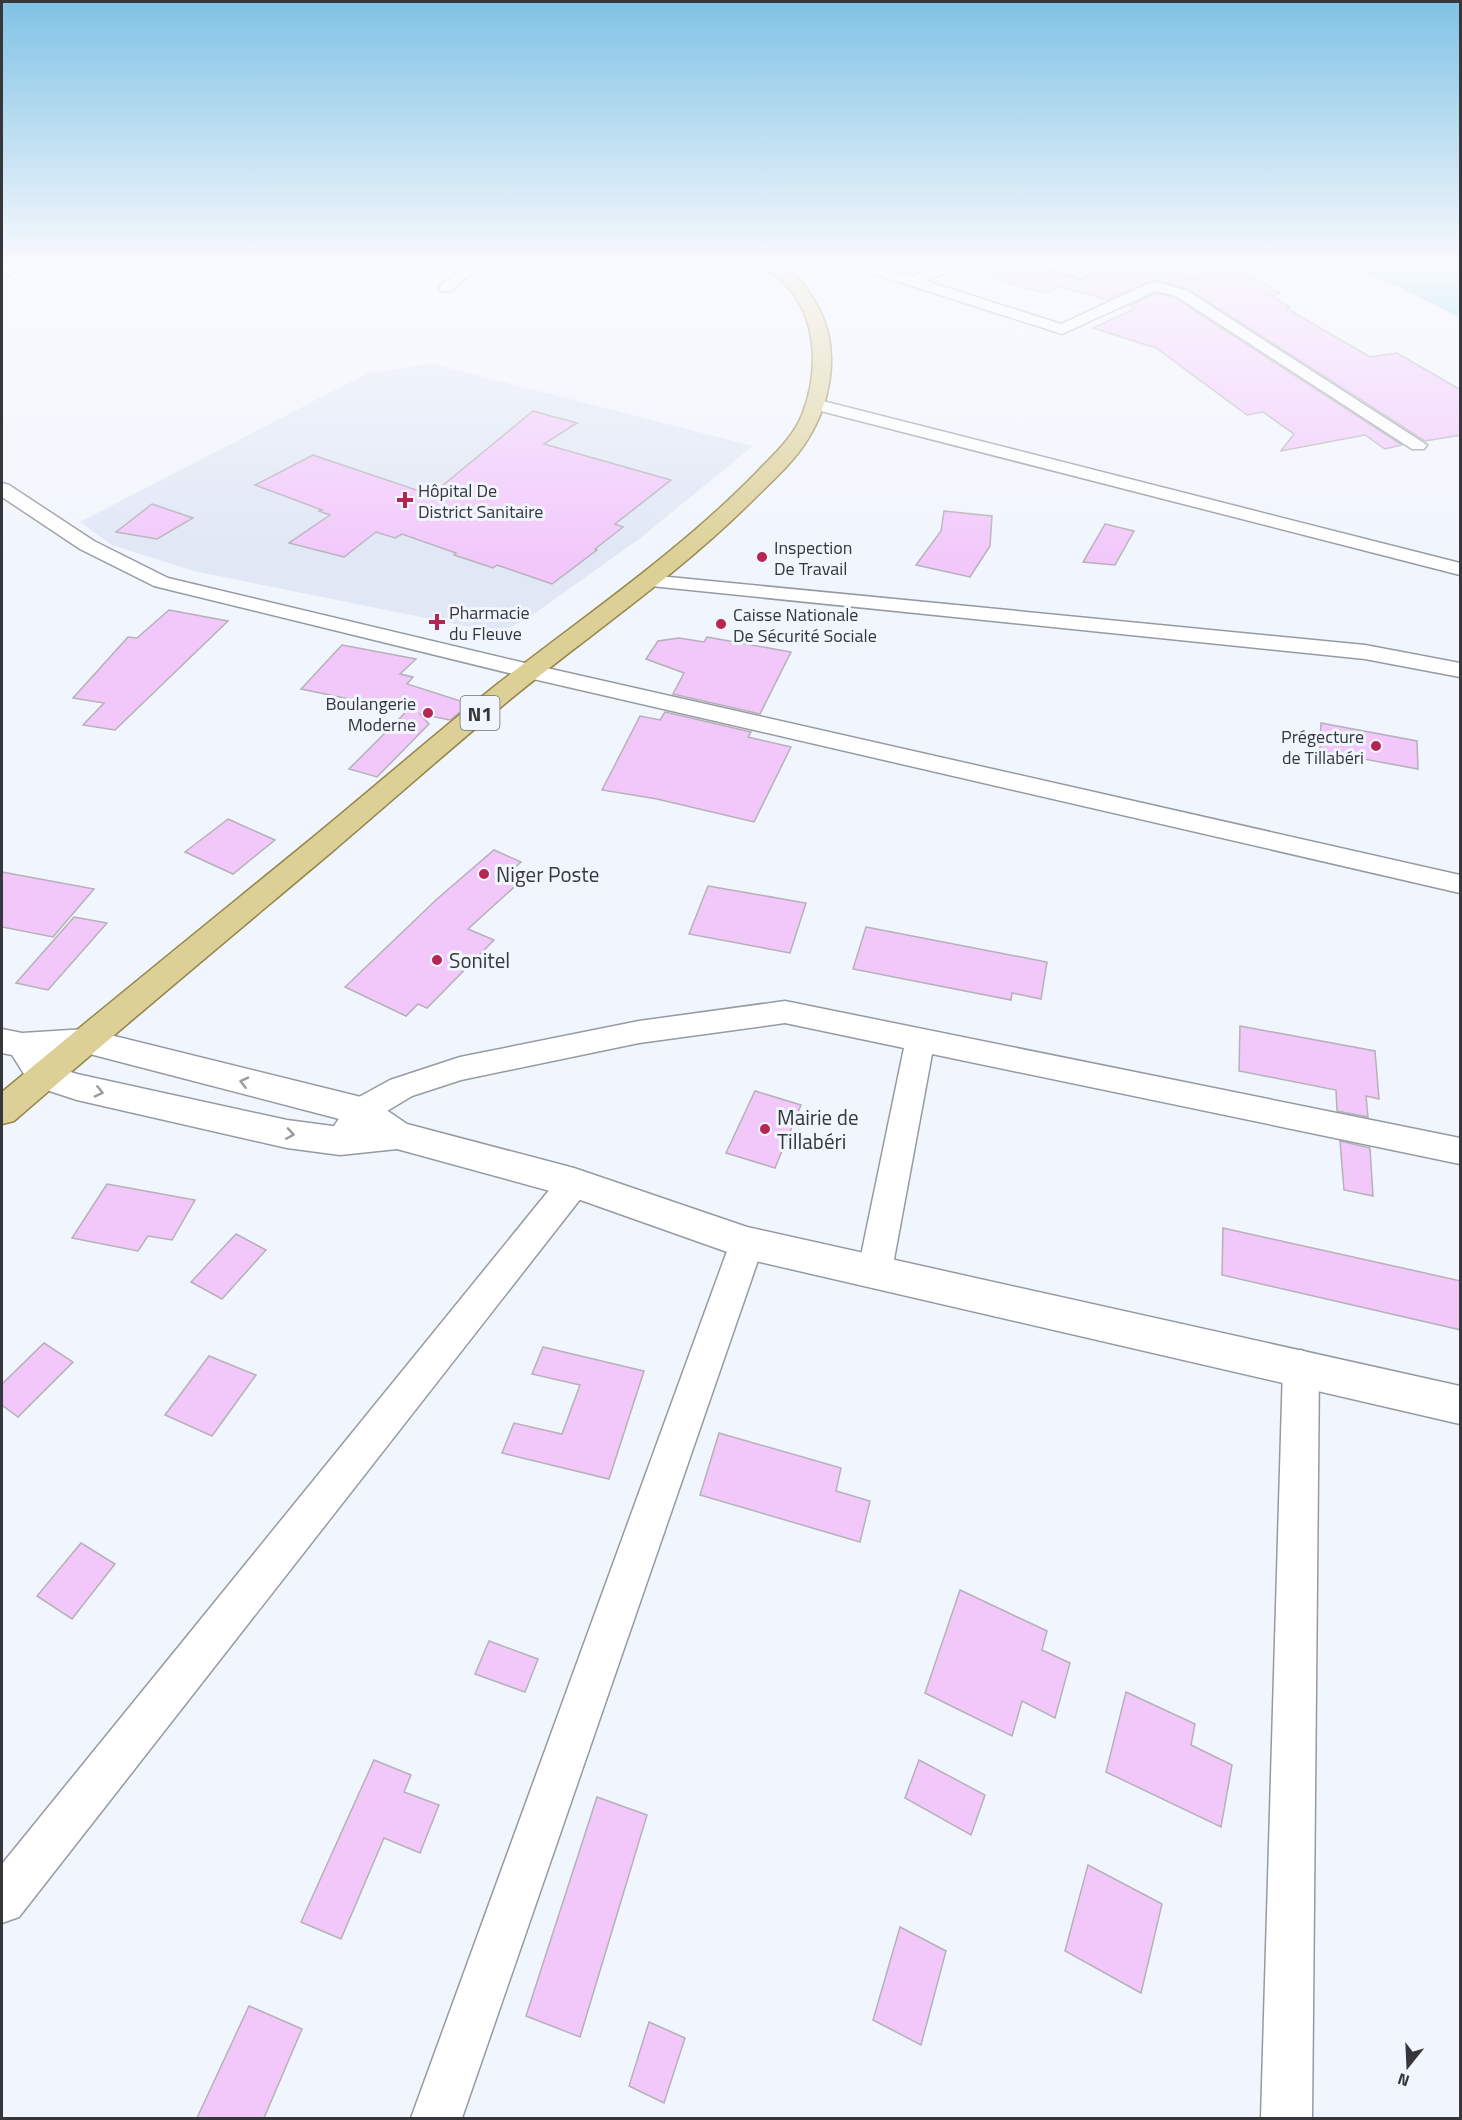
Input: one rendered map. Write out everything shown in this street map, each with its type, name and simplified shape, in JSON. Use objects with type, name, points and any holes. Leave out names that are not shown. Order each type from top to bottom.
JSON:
[{"type":"main road","name":"N1","points":[[2,1111],[529,671],[648,581],[728,514],[798,440],[815,405],[822,362]]},
{"type":"street","points":[[1288,362],[1418,445]]},
{"type":"street","points":[[815,405],[1461,569]]},
{"type":"street","points":[[2,489],[87,545],[161,582],[529,671],[1461,884]]},
{"type":"street","points":[[648,581],[1365,652],[1461,670]]},
{"type":"street","points":[[340,1141],[361,1112],[401,1088],[460,1069],[639,1032],[785,1012],[1461,1151]]},
{"type":"street","points":[[874,1270],[920,1040]]},
{"type":"street","points":[[12,1043],[86,1041],[361,1112],[397,1135],[574,1183],[747,1243],[1461,1405]]},
{"type":"street","points":[[12,1043],[43,1076],[77,1087],[287,1134],[340,1141],[397,1135]]},
{"type":"street","points":[[2,1900],[574,1183]]},
{"type":"street","points":[[436,2118],[747,1243]]},
{"type":"street","points":[[1286,2118],[1301,1367]]},
{"type":"shaded area","name":"Hôpital De District Sanitaire","points":[[433,364],[753,446],[639,539],[531,616],[500,633],[194,571],[112,545],[80,522],[368,373]]},
{"type":"building","points":[[1175,362],[1274,362],[1402,445],[1385,449],[1365,435],[1281,451],[1294,434],[1263,412],[1247,415]]},
{"type":"building","points":[[1302,362],[1412,362],[1461,390],[1461,435],[1425,441]]},
{"type":"building","points":[[533,411],[577,423],[544,444],[671,480],[615,524],[623,527],[595,549],[597,550],[552,584],[497,565],[493,568],[454,555],[456,553],[402,534],[395,538],[376,532],[344,557],[289,543],[330,515],[255,485],[313,455],[431,495]]},
{"type":"building","points":[[152,504],[193,518],[157,539],[116,532]]},
{"type":"building","points":[[944,511],[992,516],[990,546],[970,577],[916,565],[941,531]]},
{"type":"building","points":[[1105,524],[1134,531],[1115,565],[1083,562]]},
{"type":"building","points":[[169,610],[228,621],[115,730],[83,725],[104,703],[73,698],[128,637],[137,638]]},
{"type":"building","points":[[707,637],[791,652],[760,714],[673,694],[684,673],[646,659],[658,641],[679,638],[704,642]]},
{"type":"building","points":[[342,645],[416,659],[400,674],[413,677],[407,684],[470,704],[450,720],[420,714],[429,724],[377,777],[349,769],[407,711],[301,689]]},
{"type":"building","points":[[665,712],[751,732],[748,737],[791,747],[754,822],[657,799],[602,790],[640,716],[660,720]]},
{"type":"building","points":[[1321,723],[1417,741],[1418,769],[1320,751]]},
{"type":"building","points":[[228,819],[275,840],[233,874],[185,852]]},
{"type":"building","points":[[494,850],[521,862],[509,873],[523,879],[468,929],[494,940],[427,1008],[418,1004],[406,1016],[345,987],[437,899]]},
{"type":"building","points":[[2,872],[94,889],[53,937],[2,927]]},
{"type":"building","points":[[708,886],[806,903],[790,953],[689,934]]},
{"type":"building","points":[[74,917],[107,923],[48,990],[16,983]]},
{"type":"building","points":[[866,927],[1047,962],[1041,999],[1012,993],[1011,1000],[853,969]]},
{"type":"building","points":[[1240,1026],[1375,1051],[1379,1099],[1366,1096],[1368,1117],[1337,1111],[1336,1090],[1239,1071]]},
{"type":"building","points":[[755,1091],[801,1105],[775,1168],[726,1153]]},
{"type":"building","points":[[1340,1141],[1370,1148],[1373,1196],[1344,1190]]},
{"type":"building","points":[[107,1184],[195,1200],[172,1240],[148,1236],[138,1251],[72,1238]]},
{"type":"building","points":[[1223,1228],[1461,1281],[1461,1330],[1222,1275]]},
{"type":"building","points":[[236,1234],[266,1250],[222,1299],[191,1282]]},
{"type":"building","points":[[44,1343],[73,1362],[18,1417],[2,1405],[2,1384]]},
{"type":"building","points":[[543,1347],[644,1371],[609,1479],[502,1453],[514,1423],[562,1434],[580,1385],[532,1374]]},
{"type":"building","points":[[209,1356],[256,1375],[212,1436],[165,1415]]},
{"type":"building","points":[[719,1433],[841,1468],[836,1491],[870,1501],[860,1542],[700,1495]]},
{"type":"building","points":[[81,1543],[115,1564],[72,1619],[37,1596]]},
{"type":"building","points":[[960,1590],[1047,1631],[1042,1650],[1070,1663],[1055,1718],[1022,1701],[1012,1736],[925,1693]]},
{"type":"building","points":[[489,1641],[538,1659],[525,1692],[475,1674]]},
{"type":"building","points":[[1126,1692],[1195,1724],[1191,1745],[1232,1765],[1221,1827],[1106,1772]]},
{"type":"building","points":[[374,1760],[411,1775],[404,1792],[439,1805],[420,1853],[384,1838],[341,1939],[301,1922]]},
{"type":"building","points":[[919,1760],[985,1795],[971,1835],[905,1798]]},
{"type":"building","points":[[597,1797],[647,1815],[580,2037],[526,2016]]},
{"type":"building","points":[[1088,1865],[1162,1904],[1141,1993],[1065,1951]]},
{"type":"building","points":[[900,1927],[946,1951],[921,2045],[873,2020]]},
{"type":"building","points":[[249,2006],[302,2029],[264,2118],[197,2118]]},
{"type":"building","points":[[649,2022],[685,2038],[664,2103],[629,2086]]},
{"type":"place","name":"Hôpital De District Sanitaire","points":[[405,500]]},
{"type":"place","name":"Inspection De Travail","points":[[762,557]]},
{"type":"place","name":"Pharmacie du Fleuve","points":[[437,622]]},
{"type":"place","name":"Caisse Nationale De Sécurité Sociale","points":[[721,624]]},
{"type":"place","name":"Boulangerie Moderne","points":[[428,713]]},
{"type":"place","name":"Prégecture de Tillabéri","points":[[1376,746]]},
{"type":"place","name":"Niger Poste","points":[[484,874]]},
{"type":"place","name":"Sonitel","points":[[437,960]]},
{"type":"place","name":"Mairie de Tillabéri","points":[[765,1129]]}]
